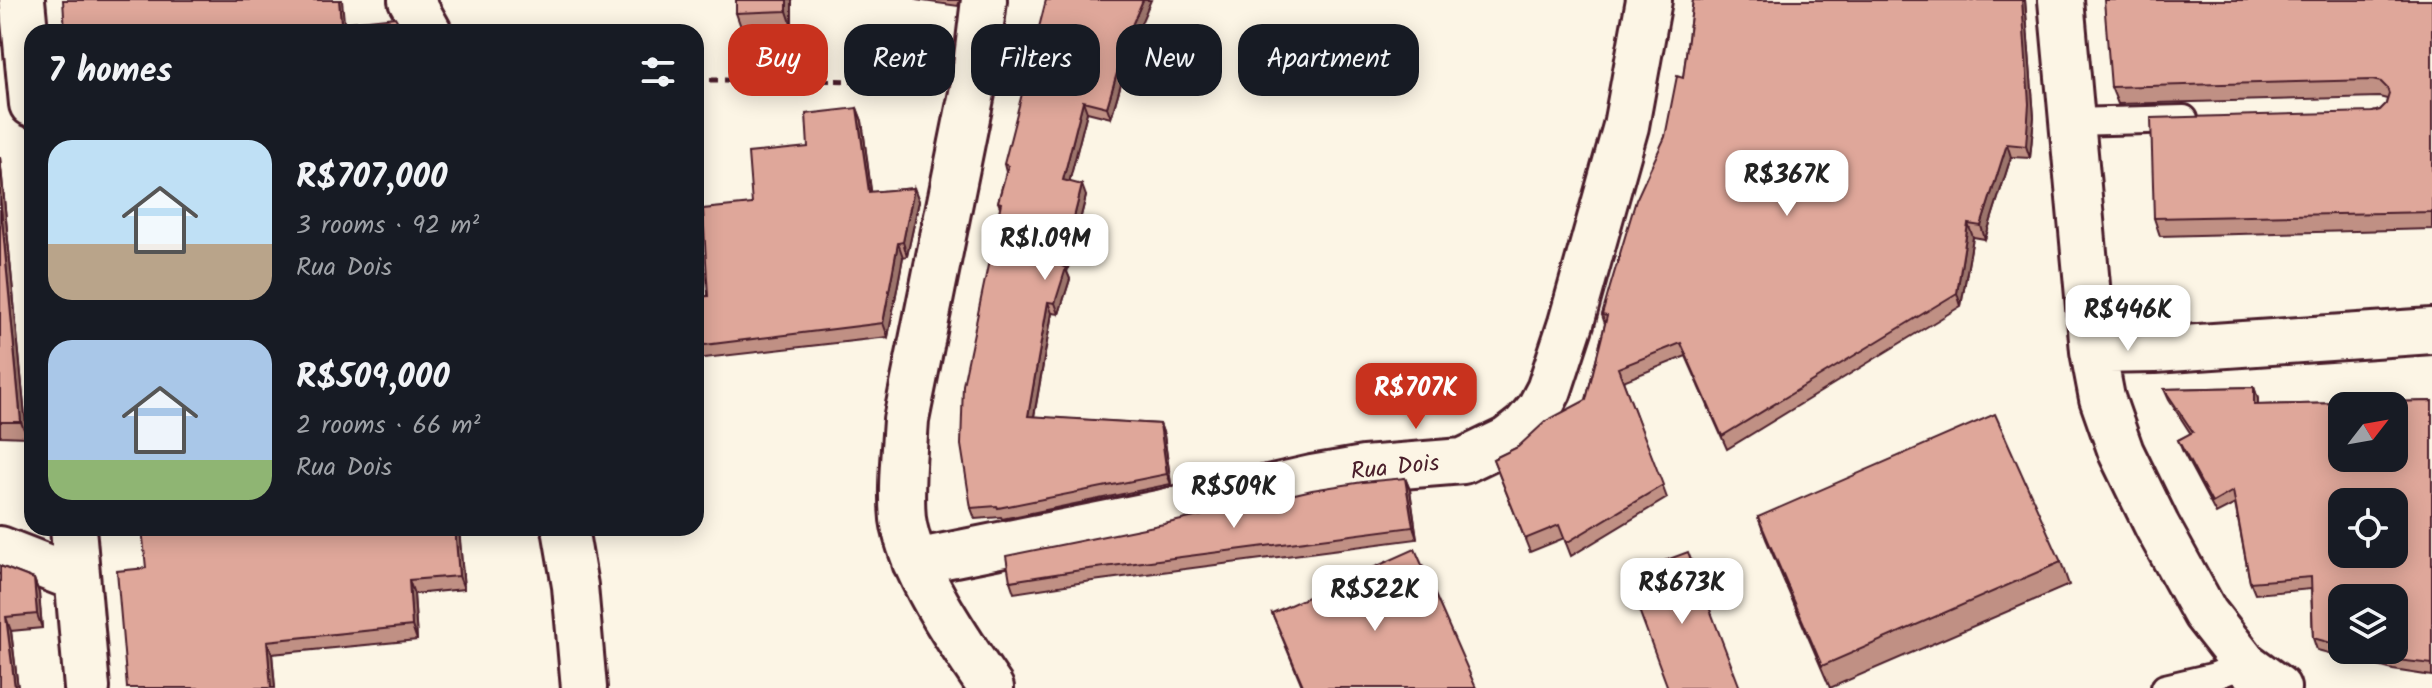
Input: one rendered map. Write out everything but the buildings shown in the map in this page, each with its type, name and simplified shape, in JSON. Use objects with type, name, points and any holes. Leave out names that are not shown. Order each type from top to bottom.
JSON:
[{"type":"street","points":[[22,0],[24,24]]},
{"type":"street","points":[[411,0],[424,24]]},
{"type":"street","points":[[981,24],[984,0]]},
{"type":"street","name":"Rua Dois","points":[[915,562],[1163,512],[1312,478],[1364,469],[1463,461],[1507,440],[1525,426],[1539,409],[1554,376],[1626,126],[1649,0]]},
{"type":"street","points":[[2061,0],[2093,351],[2102,398],[2127,464],[2205,613],[2262,676]]},
{"type":"street","points":[[971,96],[906,420],[902,470],[903,520],[915,562],[961,643],[991,688]]},
{"type":"street","points":[[2093,351],[2155,350],[2432,331]]},
{"type":"street","points":[[74,536],[87,688]]},
{"type":"street","points":[[566,536],[575,586],[584,688]]},
{"type":"street","points":[[0,549],[77,579]]},
{"type":"lane","points":[[2072,122],[2210,118]]},
{"type":"lane","points":[[2165,688],[2212,677],[2262,676]]},
{"type":"path","points":[[704,80],[971,83]]}]
